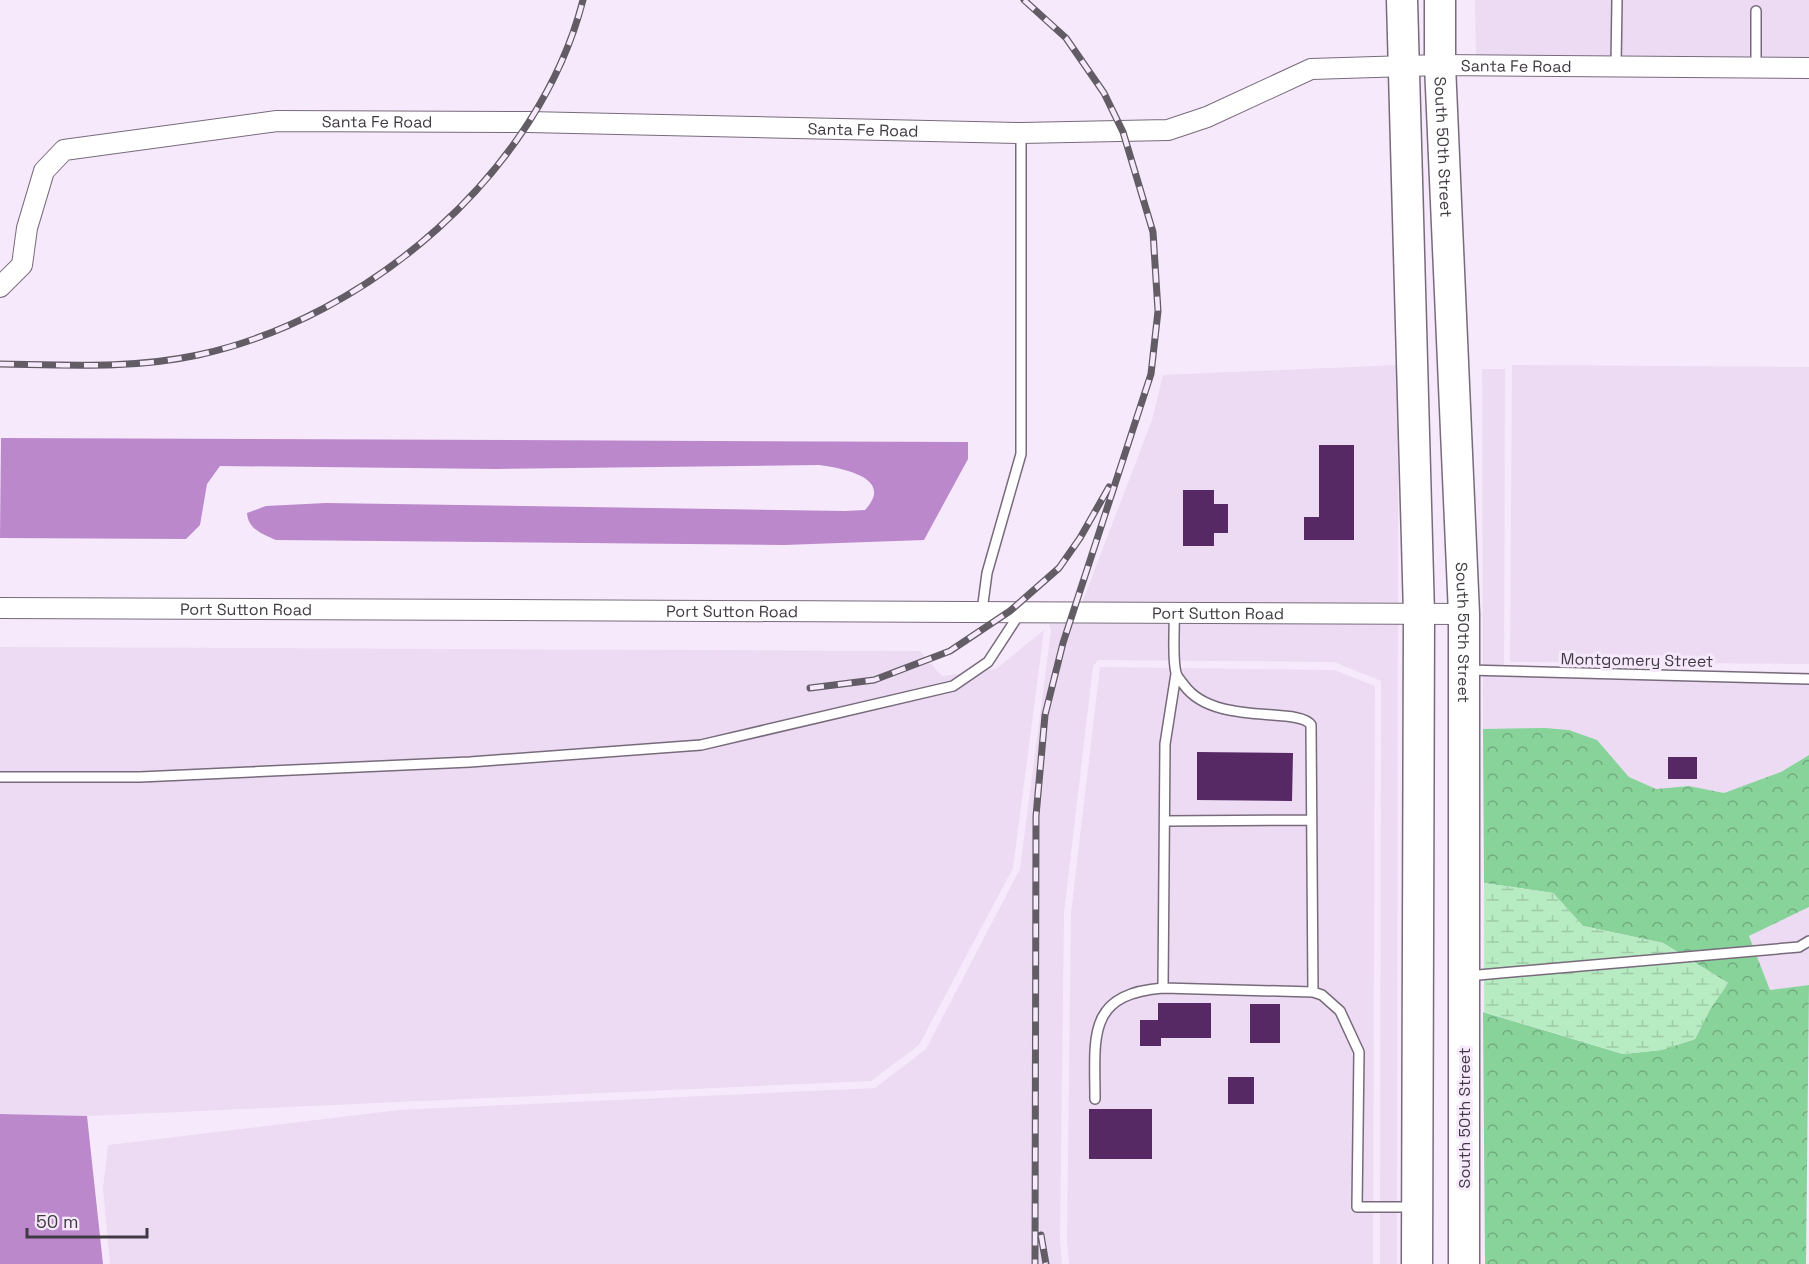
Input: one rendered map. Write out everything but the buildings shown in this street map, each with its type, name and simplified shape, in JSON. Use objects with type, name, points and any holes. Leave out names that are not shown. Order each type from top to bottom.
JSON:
[{"type":"main road","points":[[1402,0],[1402,66],[1419,614],[1417,1264]]},
{"type":"main road","name":"South 50th Street","points":[[1440,0],[1440,65],[1464,614],[1464,1264]]},
{"type":"street","name":"Santa Fe Road","points":[[0,286],[22,265],[27,228],[44,171],[64,150],[277,121],[540,122],[1021,133],[1168,130],[1207,117],[1311,69],[1440,65],[1809,68]]},
{"type":"street","name":"Port Sutton Road","points":[[0,608],[1464,614]]},
{"type":"lane","points":[[1616,66],[1617,0]]},
{"type":"lane","points":[[1756,11],[1756,67]]},
{"type":"lane","points":[[982,611],[987,573],[1021,454],[1021,133]]},
{"type":"lane","points":[[0,777],[140,777],[470,762],[701,745],[953,686],[988,662],[1021,611]]},
{"type":"lane","points":[[1163,988],[1165,744],[1176,674],[1174,613]]},
{"type":"lane","name":"Montgomery Street","points":[[1465,670],[1809,679]]},
{"type":"lane","points":[[1176,674],[1190,693],[1213,706],[1243,714],[1298,716],[1308,721],[1312,731],[1313,992]]},
{"type":"lane","points":[[1165,821],[1311,820]]},
{"type":"lane","points":[[1464,976],[1799,947],[1809,941]]},
{"type":"lane","points":[[1095,1099],[1095,1040],[1106,1011],[1126,994],[1137,990],[1163,988],[1313,992],[1322,995],[1340,1011],[1359,1052],[1358,1207],[1417,1207]]},
{"type":"shaded area","points":[[1475,0],[1809,0],[1809,58],[1476,56]]},
{"type":"shaded area","points":[[1398,365],[1398,605],[1082,603],[1152,420],[1163,375]]},
{"type":"shaded area","points":[[1512,365],[1809,367],[1809,664],[1510,662]]},
{"type":"shaded area","points":[[1482,369],[1505,369],[1504,667],[1510,670],[1809,672],[1809,755],[1781,772],[1724,793],[1689,786],[1656,789],[1629,777],[1597,740],[1569,730],[1483,729]]},
{"type":"shaded area","points":[[1,438],[968,442],[968,459],[924,540],[784,545],[276,540],[253,527],[247,513],[266,506],[326,503],[865,510],[873,499],[874,489],[870,482],[851,472],[819,465],[497,469],[220,466],[207,484],[200,525],[186,539],[0,538]]},
{"type":"shaded area","points":[[1398,623],[1397,1264],[1380,1264],[1381,681],[1334,662],[1098,660],[1093,666],[1064,913],[1060,1239],[1062,1264],[110,1264],[103,1188],[108,1145],[399,1110],[875,1088],[926,1049],[1020,869],[1051,631],[1049,624]]},
{"type":"shaded area","points":[[1044,630],[1013,868],[919,1045],[871,1081],[87,1116],[0,1114],[0,647],[920,651],[942,676],[996,669]]},
{"type":"shaded area","points":[[1100,667],[1334,670],[1375,686],[1373,1264],[1069,1264],[1067,1239],[1071,913]]},
{"type":"shaded area","points":[[1809,907],[1809,985],[1770,990],[1749,936]]},
{"type":"shaded area","points":[[0,1114],[87,1116],[103,1264],[0,1264]]},
{"type":"green space","points":[[1483,729],[1569,730],[1597,740],[1629,777],[1656,789],[1689,786],[1724,793],[1781,772],[1809,755],[1809,907],[1749,936],[1770,990],[1809,985],[1806,1264],[1485,1264],[1483,1012],[1623,1054],[1661,1050],[1695,1039],[1710,1009],[1728,983],[1663,943],[1583,926],[1553,893],[1484,883]]},
{"type":"green space","points":[[1484,883],[1553,893],[1583,926],[1663,943],[1728,983],[1710,1009],[1695,1039],[1661,1050],[1623,1054],[1484,1012]]},
{"type":"railway","points":[[0,364],[124,364],[198,355],[262,336],[324,308],[383,272],[438,228],[487,178],[528,123],[561,63],[583,0]]},
{"type":"railway","points":[[1024,0],[1066,38],[1104,93],[1123,132],[1153,232],[1158,311],[1151,374],[1063,643],[1045,715],[1036,816],[1035,1264]]},
{"type":"railway","points":[[810,688],[874,680],[950,651],[1010,611],[1059,568],[1080,538],[1109,487]]},
{"type":"railway","points":[[1041,1235],[1046,1264]]}]
